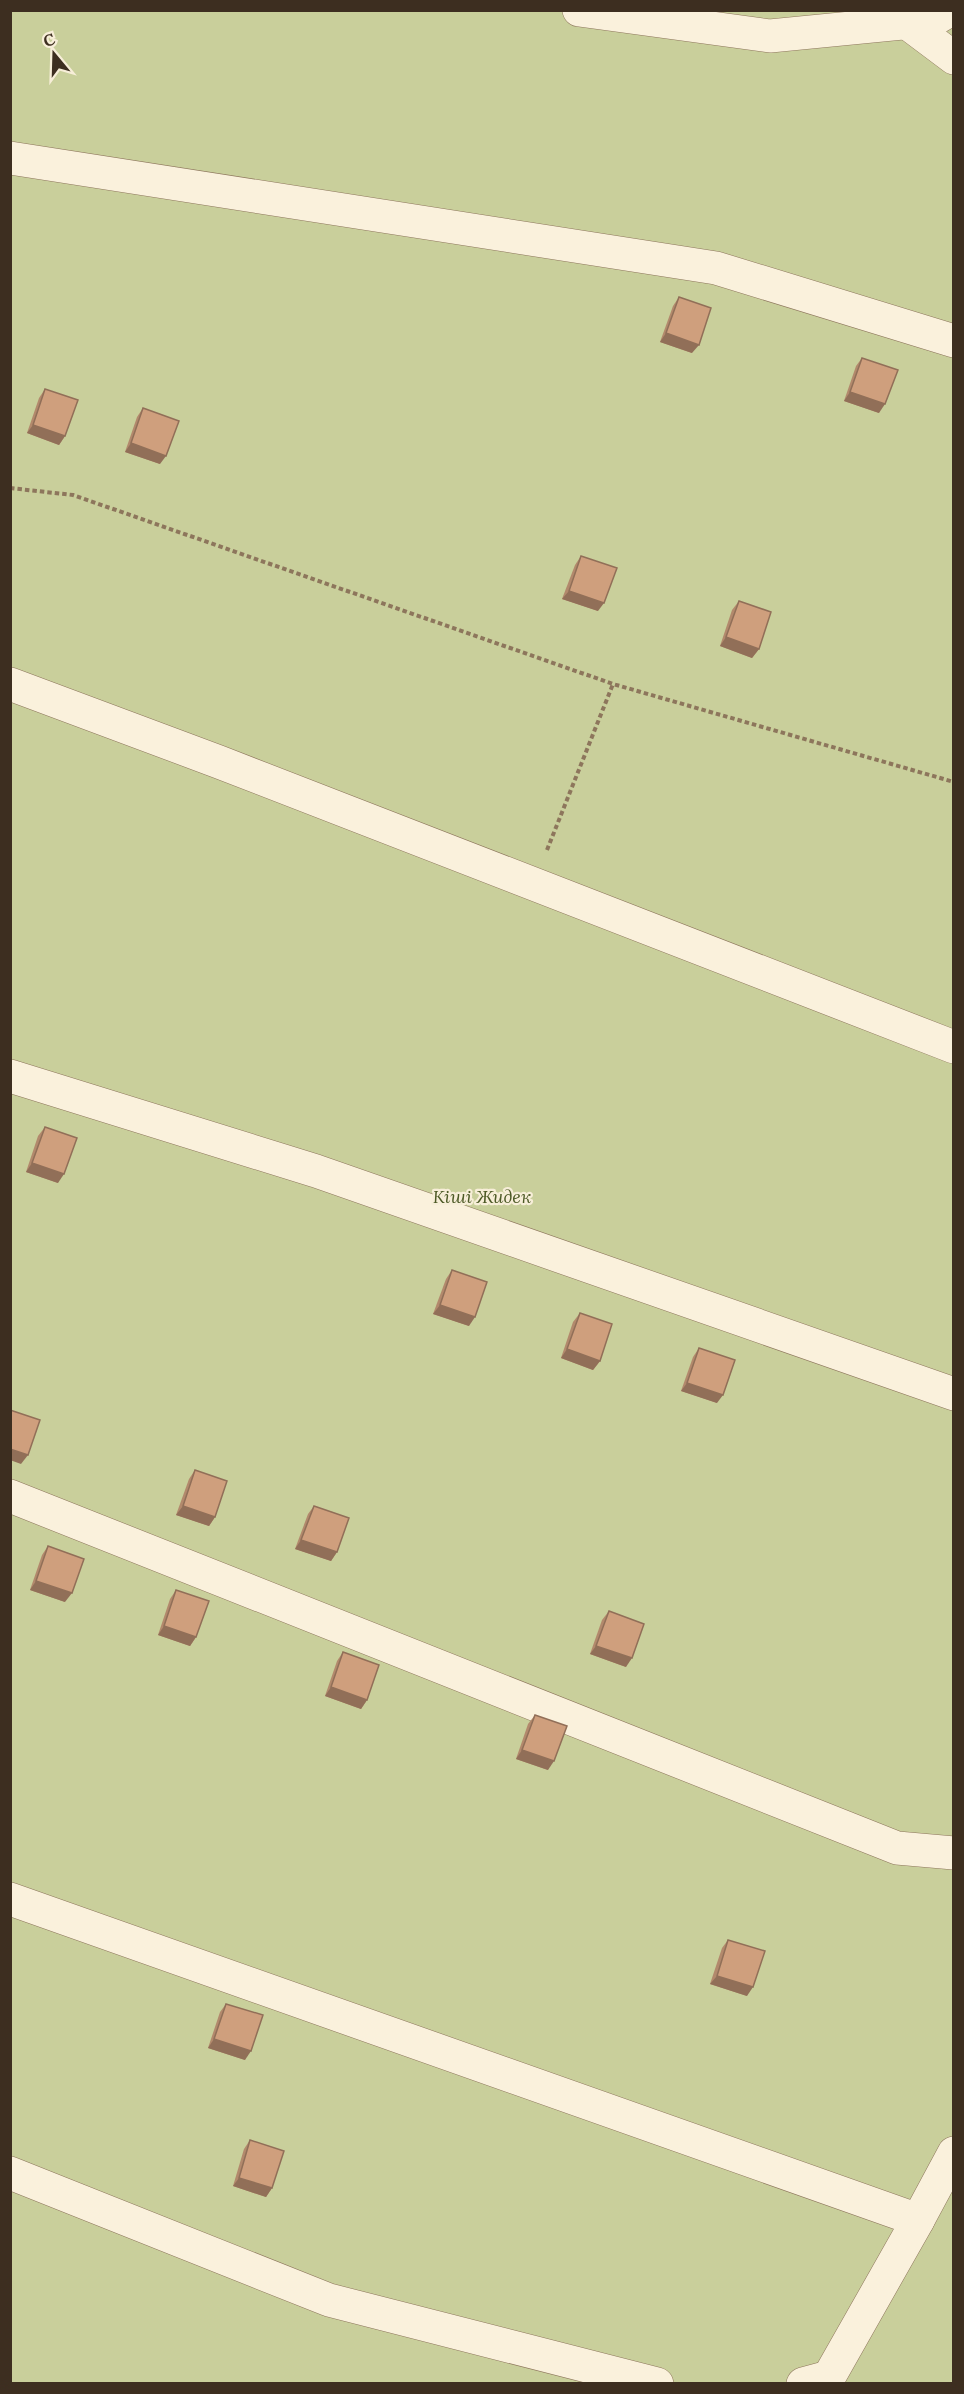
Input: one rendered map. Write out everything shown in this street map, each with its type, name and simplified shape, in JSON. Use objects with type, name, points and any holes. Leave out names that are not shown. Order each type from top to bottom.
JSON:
[{"type":"street","points":[[579,10],[770,36],[933,20],[950,10]]},
{"type":"street","points":[[906,22],[954,58]]},
{"type":"street","points":[[10,158],[716,268],[954,341]]},
{"type":"street","points":[[10,684],[954,1047]]},
{"type":"street","points":[[10,1076],[316,1171],[954,1394]]},
{"type":"street","points":[[10,1496],[897,1848],[954,1853]]},
{"type":"street","points":[[10,1899],[918,2220]]},
{"type":"street","points":[[802,2384],[829,2377],[954,2153]]},
{"type":"street","points":[[10,2173],[330,2300],[657,2384]]},
{"type":"path","points":[[10,488],[73,495],[613,684],[954,782]]},
{"type":"path","points":[[533,884],[613,684]]},
{"type":"green space","name":"Кіші Жидек","points":[[11,11],[953,11],[953,2383],[11,2383]]},
{"type":"building","points":[[679,297],[711,308],[699,345],[666,333]]},
{"type":"building","points":[[862,358],[898,370],[885,404],[850,392]]},
{"type":"building","points":[[45,389],[78,400],[65,436],[33,425]]},
{"type":"building","points":[[143,408],[179,421],[166,456],[131,443]]},
{"type":"building","points":[[581,556],[617,568],[604,603],[569,591]]},
{"type":"building","points":[[739,601],[771,612],[759,649],[726,637]]},
{"type":"building","points":[[45,1127],[77,1138],[64,1174],[32,1163]]},
{"type":"building","points":[[452,1270],[487,1282],[475,1317],[440,1305]]},
{"type":"building","points":[[580,1313],[612,1324],[600,1361],[567,1349]]},
{"type":"building","points":[[699,1348],[735,1360],[723,1395],[687,1383]]},
{"type":"building","points":[[10,1410],[40,1420],[28,1455],[10,1449]]},
{"type":"building","points":[[195,1470],[227,1481],[215,1517],[183,1506]]},
{"type":"building","points":[[314,1506],[349,1518],[337,1552],[301,1540]]},
{"type":"building","points":[[48,1546],[84,1559],[72,1593],[36,1581]]},
{"type":"building","points":[[176,1590],[209,1601],[196,1637],[164,1626]]},
{"type":"building","points":[[609,1611],[644,1624],[632,1658],[596,1646]]},
{"type":"building","points":[[343,1652],[379,1665],[367,1700],[331,1687]]},
{"type":"building","points":[[535,1715],[567,1726],[554,1761],[522,1750]]},
{"type":"building","points":[[728,1940],[765,1951],[753,1987],[717,1976]]},
{"type":"building","points":[[226,2004],[263,2015],[251,2051],[214,2039]]},
{"type":"building","points":[[250,2140],[284,2151],[272,2188],[239,2178]]}]
